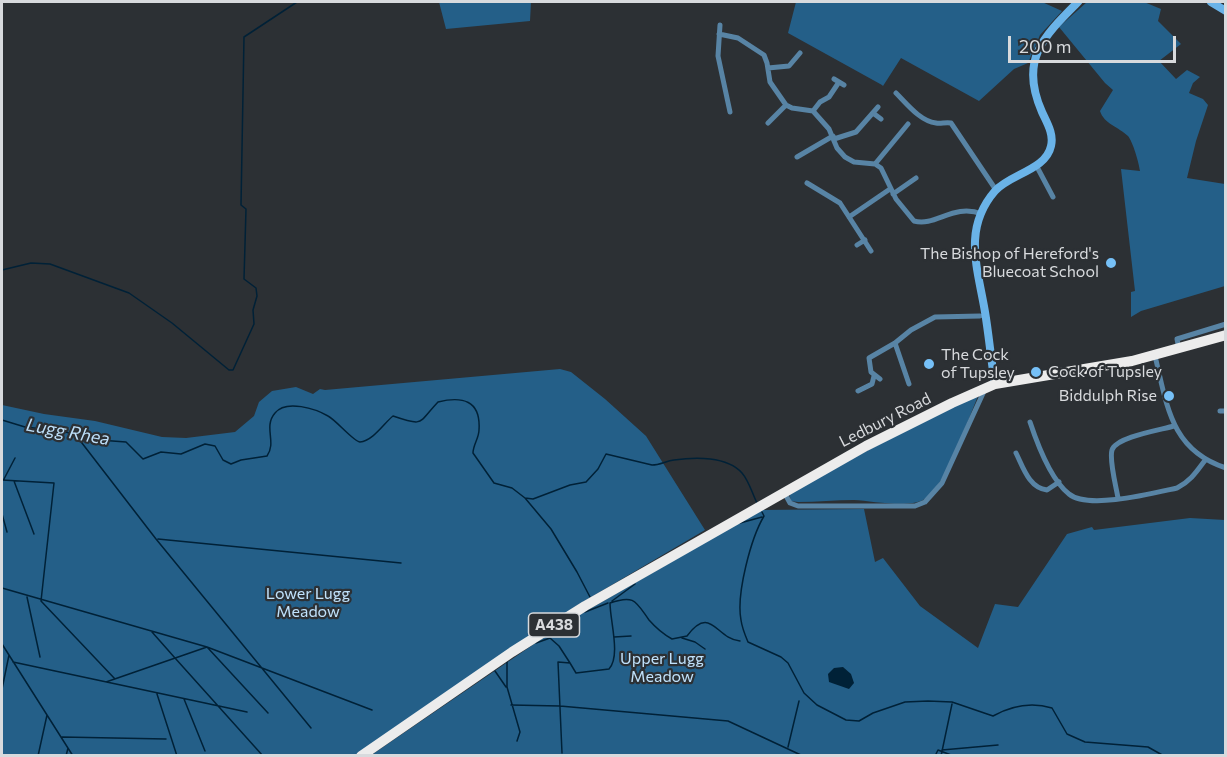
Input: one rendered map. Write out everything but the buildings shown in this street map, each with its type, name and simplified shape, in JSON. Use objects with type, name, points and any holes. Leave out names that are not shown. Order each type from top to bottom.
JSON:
[{"type":"highway","name":"Ledbury Road","points":[[784,492],[866,446],[990,386],[1155,356],[1178,344],[1226,335]]},
{"type":"highway","name":"A438","points":[[362,756],[543,632],[637,575],[784,492]]},
{"type":"street","points":[[784,492],[790,503],[798,506],[836,504],[915,506],[925,502],[942,483],[990,386],[986,314],[974,259],[974,243],[982,214],[996,190],[1036,165],[1050,150],[1052,137],[1034,85],[1034,60],[1046,34],[1078,2]]},
{"type":"street","points":[[1211,2],[1226,11]]},
{"type":"street","points":[[720,25],[718,56],[730,112]]},
{"type":"street","points":[[719,34],[738,38],[757,49],[766,58],[770,82],[786,105],[813,111],[830,129],[840,152],[849,160],[875,164],[881,168],[892,191],[908,215],[918,222],[961,210],[982,214]]},
{"type":"street","points":[[768,68],[785,68],[792,64],[800,53]]},
{"type":"street","points":[[785,68],[785,76]]},
{"type":"street","points":[[813,111],[820,102],[829,97],[839,82]]},
{"type":"street","points":[[896,93],[919,115],[929,121],[939,124],[951,123],[996,190]]},
{"type":"street","points":[[721,105],[728,104]]},
{"type":"street","points":[[768,123],[786,105]]},
{"type":"street","points":[[797,157],[833,137],[856,132],[878,107]]},
{"type":"street","points":[[873,113],[881,119]]},
{"type":"street","points":[[875,164],[899,131],[908,124]]},
{"type":"street","points":[[1036,165],[1053,198]]},
{"type":"street","points":[[849,217],[892,191],[918,180]]},
{"type":"street","points":[[807,183],[840,203],[871,250]]},
{"type":"street","points":[[857,245],[865,240]]},
{"type":"street","points":[[869,358],[935,317],[980,316]]},
{"type":"street","name":"Ledbury Road","points":[[1169,341],[1178,344],[1226,324]]},
{"type":"street","points":[[895,343],[909,384]]},
{"type":"street","points":[[862,354],[869,358]]},
{"type":"street","points":[[1155,356],[1174,426],[1183,440],[1206,459],[1226,468]]},
{"type":"street","points":[[858,391],[872,384],[877,378],[871,372],[869,358]]},
{"type":"street","points":[[1030,422],[1039,446],[1059,482],[1069,495],[1083,501],[1118,498],[1177,488],[1195,475],[1206,459]]},
{"type":"street","points":[[1118,498],[1111,457],[1112,449],[1125,439],[1174,426]]},
{"type":"street","points":[[1016,453],[1030,480],[1038,489],[1047,490],[1059,482]]},
{"type":"green space","points":[[439,2],[531,2],[530,21],[446,29]]},
{"type":"green space","points":[[796,2],[1042,2],[1062,11],[1040,35],[1028,63],[1014,69],[979,101],[901,58],[883,86],[788,33]]},
{"type":"green space","points":[[1087,2],[1144,2],[1161,9],[1158,21],[1181,44],[1159,61],[1176,79],[1187,70],[1200,77],[1193,83],[1189,93],[1203,99],[1208,105],[1187,178],[1225,184],[1225,286],[1141,311],[1131,317],[1131,292],[1135,291],[1121,169],[1140,171],[1128,136],[1108,122],[1100,111],[1113,90],[1059,27]]},
{"type":"green space","name":"Lower Lugg Meadow","points":[[560,369],[571,372],[646,436],[705,530],[576,606],[356,755],[2,755],[2,405],[95,421],[162,437],[186,438],[235,432],[254,416],[259,402],[272,391],[296,387],[313,394],[320,389]]},
{"type":"green space","points":[[979,394],[948,468],[932,493],[923,500],[908,504],[854,500],[791,501],[789,493]]},
{"type":"green space","name":"Upper Lugg Meadow","points":[[864,509],[875,562],[883,558],[920,606],[978,648],[995,604],[1018,607],[1067,534],[1092,527],[1094,530],[1190,518],[1225,520],[1225,755],[370,756],[562,625],[761,510]]},
{"type":"shaded area","points":[[843,667],[851,674],[854,683],[849,689],[829,682],[828,674],[834,668]]},
{"type":"waterway","points":[[2,270],[31,263],[50,264],[129,293],[172,323],[229,370],[233,370],[254,324],[253,310],[257,296],[256,288],[244,279],[246,209],[241,205],[244,37],[297,2]]},
{"type":"waterway","name":"Lugg Rhea","points":[[2,420],[25,427],[61,431],[99,440],[126,442],[143,459],[161,452],[181,454],[205,444],[215,446],[223,460],[231,464],[267,456],[271,445],[272,418],[280,409],[286,407],[309,408],[323,413],[360,442],[374,435],[393,416],[416,422],[423,419],[438,402],[462,400],[473,406],[479,420],[479,433],[473,453],[494,483],[512,488],[525,498],[551,529],[590,597]]},
{"type":"waterway","points":[[75,434],[156,539],[311,728]]},
{"type":"waterway","name":"Lugg Rhea","points":[[525,498],[533,499],[570,485],[586,482],[598,469],[606,454],[652,465],[691,458],[728,463],[742,473],[757,503]]},
{"type":"waterway","points":[[4,479],[15,458]]},
{"type":"waterway","points":[[2,480],[54,483],[41,601],[115,679]]},
{"type":"waterway","points":[[14,481],[34,534]]},
{"type":"waterway","name":"Lugg Rhea","points":[[762,512],[764,516],[750,552],[743,581],[740,609],[743,629],[748,642],[781,657],[788,663],[804,693],[817,705],[846,720],[859,721],[873,713],[905,702],[952,702],[993,716],[1022,706],[1044,706],[1052,708],[1067,734],[1085,742],[1148,747],[1164,756]]},
{"type":"waterway","points":[[2,514],[7,532]]},
{"type":"waterway","points":[[740,523],[762,517]]},
{"type":"waterway","points":[[158,539],[401,563]]},
{"type":"waterway","points":[[612,601],[635,584]]},
{"type":"waterway","points":[[2,588],[207,647],[268,713]]},
{"type":"waterway","points":[[27,597],[40,657]]},
{"type":"waterway","points":[[570,663],[576,673],[609,669],[615,647],[610,603],[625,599],[638,604],[654,626],[672,639],[687,636],[695,627],[708,623],[732,639],[740,641]]},
{"type":"waterway","points":[[585,612],[608,603]]},
{"type":"waterway","points":[[152,632],[175,658]]},
{"type":"waterway","points":[[614,637],[631,636]]},
{"type":"waterway","points":[[536,643],[550,638],[559,646],[570,663],[558,662],[562,753]]},
{"type":"waterway","points":[[682,638],[695,642],[705,649]]},
{"type":"waterway","points":[[2,644],[73,756]]},
{"type":"waterway","points":[[106,682],[207,647],[372,710]]},
{"type":"waterway","points":[[2,689],[9,655]]},
{"type":"waterway","points":[[175,658],[263,756]]},
{"type":"waterway","points":[[13,662],[247,712]]},
{"type":"waterway","points":[[507,662],[507,687],[520,732],[517,741]]},
{"type":"waterway","points":[[495,671],[506,687]]},
{"type":"waterway","points":[[157,694],[177,756]]},
{"type":"waterway","points":[[184,699],[205,751]]},
{"type":"waterway","points":[[788,747],[799,701]]},
{"type":"waterway","points":[[941,756],[952,704]]},
{"type":"waterway","points":[[511,705],[560,706],[728,721],[803,756]]},
{"type":"waterway","points":[[38,756],[47,715]]},
{"type":"waterway","points":[[62,737],[166,739]]},
{"type":"waterway","points":[[942,750],[998,745]]},
{"type":"waterway","points":[[66,756],[68,748]]},
{"type":"waterway","points":[[935,756],[938,750],[951,755]]},
{"type":"place","name":"The Bishop of Hereford's Bluecoat School","points":[[1111,263]]},
{"type":"place","name":"The Cock of Tupsley","points":[[929,364]]},
{"type":"place","name":"Cock of Tupsley","points":[[1036,372]]},
{"type":"place","name":"Biddulph Rise","points":[[1169,396]]}]
